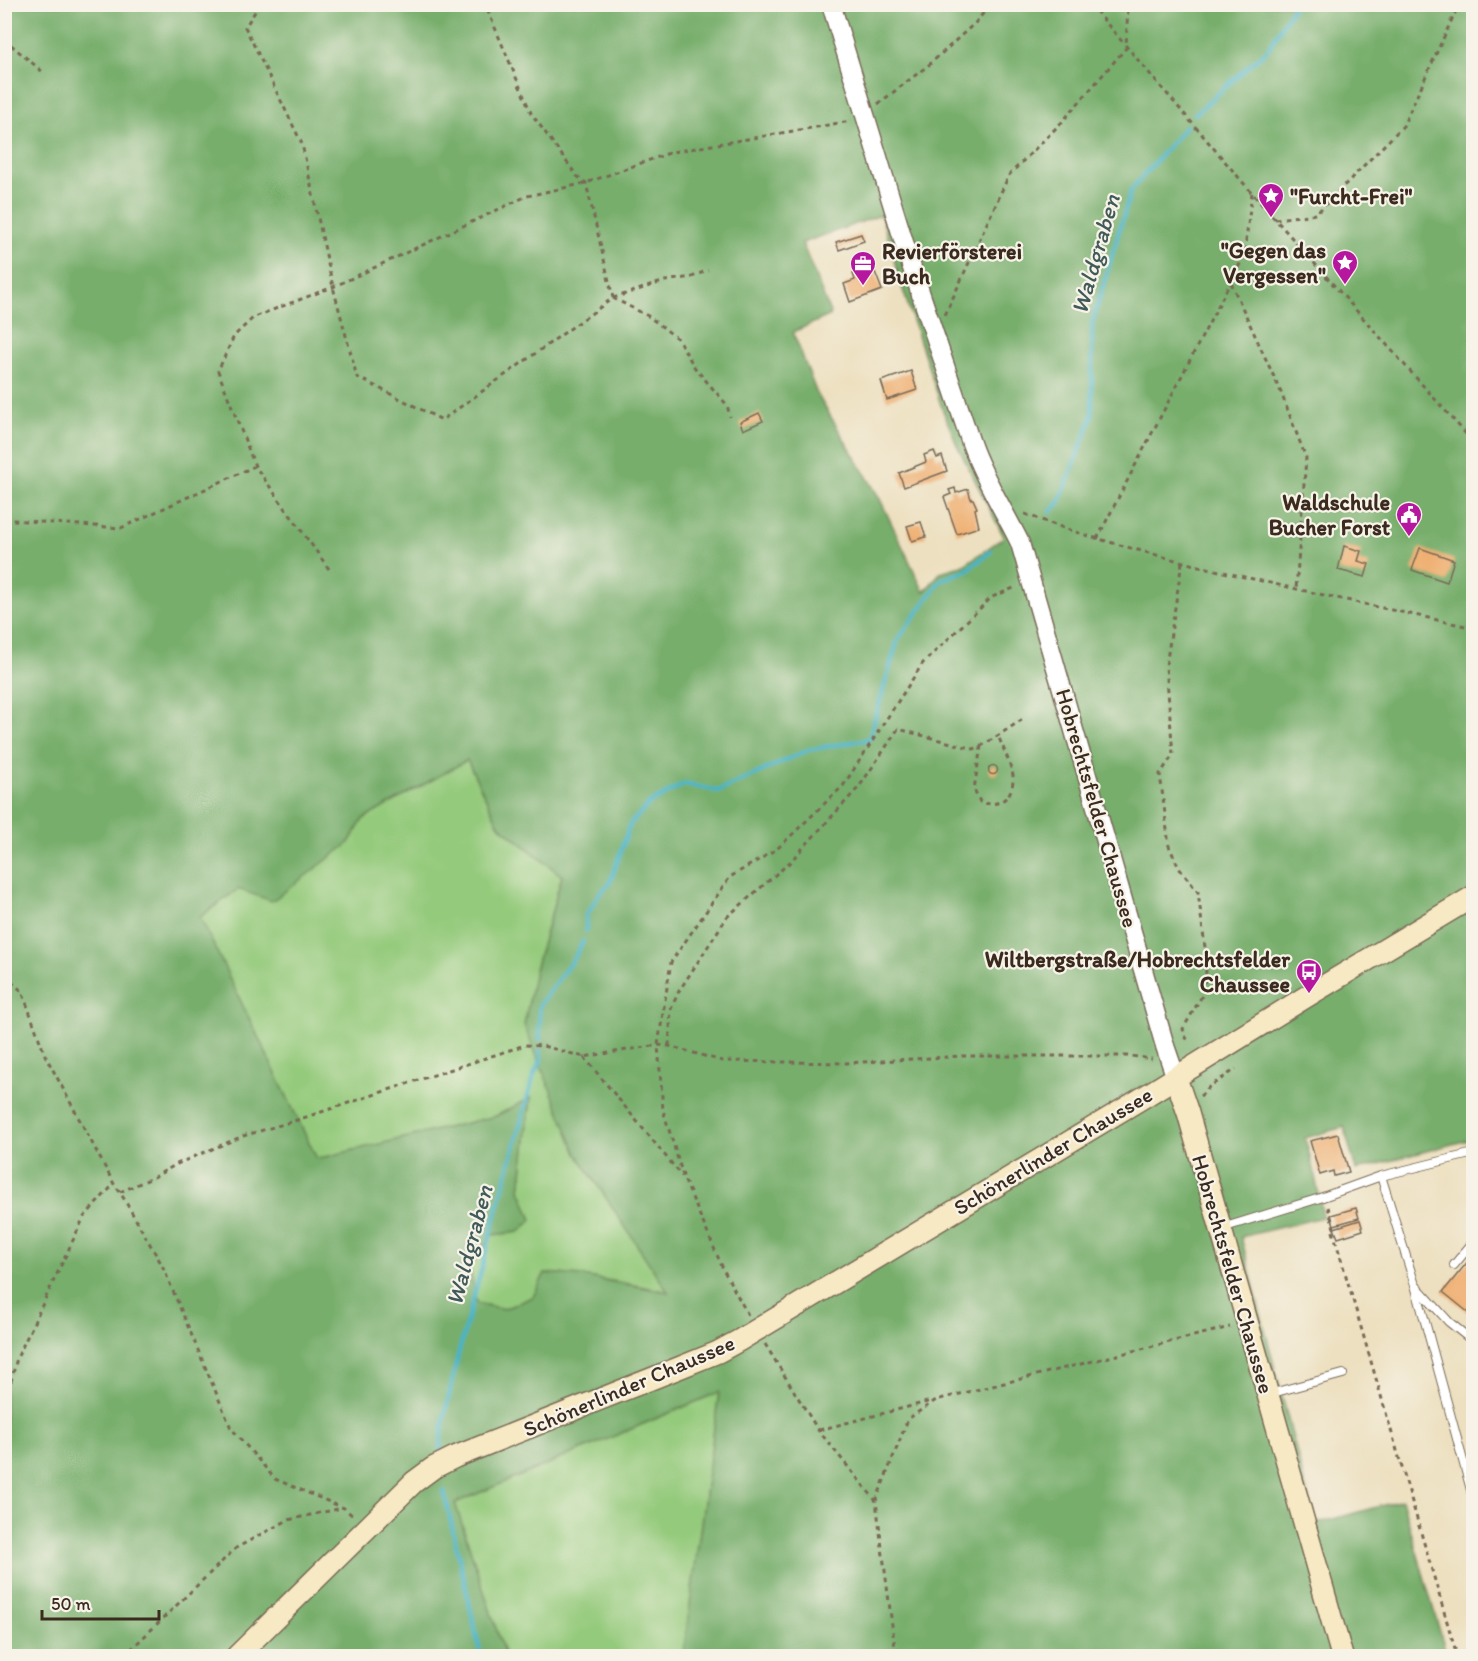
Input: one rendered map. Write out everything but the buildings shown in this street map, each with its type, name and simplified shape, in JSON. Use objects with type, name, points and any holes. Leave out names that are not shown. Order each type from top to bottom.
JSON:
[{"type":"main road","name":"Schönerlinder Chaussee","points":[[237,1656],[414,1482],[434,1468],[455,1457],[718,1352],[1176,1078],[1473,896]]},
{"type":"main road","name":"Hobrechtsfelder Chaussee","points":[[1176,1078],[1342,1656]]},
{"type":"street","name":"Hobrechtsfelder Chaussee","points":[[831,4],[931,326],[978,463],[1020,543],[1176,1078]]},
{"type":"lane","points":[[1220,1228],[1326,1196],[1381,1176],[1473,1154]]},
{"type":"lane","points":[[1381,1176],[1415,1285],[1473,1501]]},
{"type":"lane","points":[[1454,1265],[1473,1241]]},
{"type":"lane","points":[[1415,1285],[1449,1322],[1473,1342]]},
{"type":"lane","points":[[1267,1394],[1343,1374]]},
{"type":"path","points":[[260,4],[245,27],[302,144],[333,287],[357,377],[442,420],[613,298],[665,281],[692,277],[708,270]]},
{"type":"path","points":[[485,4],[531,113],[578,176],[586,183],[613,298],[648,316],[678,339],[695,369],[727,405],[730,417]]},
{"type":"path","points":[[329,569],[255,466],[218,371],[234,336],[254,317],[333,287],[527,196],[586,183],[672,152],[865,119],[880,102],[930,64],[976,22],[991,4]]},
{"type":"path","points":[[1090,4],[1252,193],[1473,443]]},
{"type":"path","points":[[931,326],[944,317],[1009,175],[1062,122],[1126,48],[1128,4]]},
{"type":"path","points":[[1275,219],[1316,214],[1403,126],[1459,4]]},
{"type":"path","points":[[4,39],[44,73]]},
{"type":"path","points":[[1097,539],[1244,256],[1252,193]]},
{"type":"path","points":[[1231,283],[1280,390],[1306,458],[1296,589]]},
{"type":"path","points":[[4,522],[13,520],[121,528],[255,466]]},
{"type":"path","points":[[1005,513],[1020,513],[1097,539],[1182,561],[1473,628]]},
{"type":"path","points":[[1182,561],[1166,666],[1173,755],[1160,774],[1169,846],[1179,868],[1198,892],[1207,963],[1203,994],[1183,1029],[1186,1038],[1191,1040]]},
{"type":"path","points":[[876,1501],[818,1430],[757,1330],[724,1271],[684,1179],[663,1110],[658,1046],[671,962],[730,877],[777,849],[843,786],[922,663],[992,597],[1031,581]]},
{"type":"path","points":[[669,1046],[671,1009],[679,990],[727,918],[806,846],[859,787],[898,729],[974,749],[1023,719]]},
{"type":"path","points":[[981,746],[974,789],[980,802],[990,805],[1004,801],[1010,792],[1013,775],[998,736]]},
{"type":"path","points":[[4,976],[22,992],[45,1056],[114,1184],[162,1265],[231,1428],[275,1479],[344,1508],[366,1529]]},
{"type":"path","points":[[120,1192],[177,1164],[243,1136],[525,1045],[543,1046],[584,1058],[669,1046],[722,1061],[846,1063],[963,1056],[1131,1056],[1157,1060]]},
{"type":"path","points":[[584,1058],[684,1179]]},
{"type":"path","points":[[1185,1104],[1236,1070]]},
{"type":"path","points":[[4,1408],[16,1358],[79,1227],[84,1217],[114,1184]]},
{"type":"path","points":[[1326,1196],[1334,1228],[1332,1228],[1457,1656]]},
{"type":"path","points":[[818,1430],[1247,1322]]},
{"type":"path","points":[[896,1656],[876,1501],[908,1419],[936,1400]]},
{"type":"path","points":[[124,1656],[236,1548],[288,1520],[344,1508]]},
{"type":"green space","points":[[5,5],[1473,5],[1473,1140],[1356,1170],[1344,1127],[1305,1138],[1323,1217],[1241,1237],[1315,1524],[1402,1500],[1447,1656],[683,1656],[719,1392],[455,1503],[505,1656],[5,1656]],"holes":[[[881,215],[942,408],[956,443],[1004,537],[964,565],[941,572],[924,592],[879,497],[817,394],[793,332],[831,315],[802,243]],[[467,760],[499,825],[562,876],[535,970],[524,1025],[577,1154],[668,1292],[582,1276],[545,1273],[533,1297],[504,1309],[476,1303],[470,1268],[491,1235],[519,1232],[532,1220],[520,1190],[531,1098],[496,1116],[317,1159],[200,917],[238,889],[272,901],[348,844],[363,819]]]},
{"type":"green space","points":[[467,760],[499,825],[562,876],[535,970],[577,1154],[669,1292],[607,1280],[545,1273],[533,1297],[504,1309],[476,1303],[470,1268],[491,1235],[519,1232],[532,1220],[520,1190],[531,1098],[496,1116],[317,1159],[200,917],[238,889],[348,844],[363,819]]},
{"type":"green space","points":[[719,1392],[683,1656],[505,1656],[455,1503]]},
{"type":"waterway","name":"Waldgraben","points":[[1195,114],[1268,49],[1295,4]]},
{"type":"waterway","name":"Waldgraben","points":[[1051,511],[1059,503],[1092,417],[1092,324],[1131,190],[1186,126]]},
{"type":"waterway","name":"Waldgraben","points":[[586,931],[586,916],[600,893],[610,883],[630,824],[650,803],[684,784],[719,791],[808,750],[869,739],[898,639],[941,580],[967,570],[991,551]]},
{"type":"waterway","name":"Waldgraben","points":[[540,1039],[539,1006],[576,955],[583,941]]},
{"type":"waterway","name":"Waldgraben","points":[[440,1450],[444,1418],[458,1355],[534,1074],[541,1061],[540,1051]]},
{"type":"waterway","name":"Waldgraben","points":[[444,1491],[481,1656]]},
{"type":"place","name":"\"Furcht-Frei\"","points":[[1271,219]]},
{"type":"place","name":"\"Gegen das Vergessen\"","points":[[1345,286]]},
{"type":"place","name":"Revierförsterei Buch","points":[[863,287]]},
{"type":"place","name":"Waldschule Bucher Forst","points":[[1409,538]]},
{"type":"place","name":"Wiltbergstraße/Hobrechtsfelder Chaussee","points":[[1309,995]]}]
